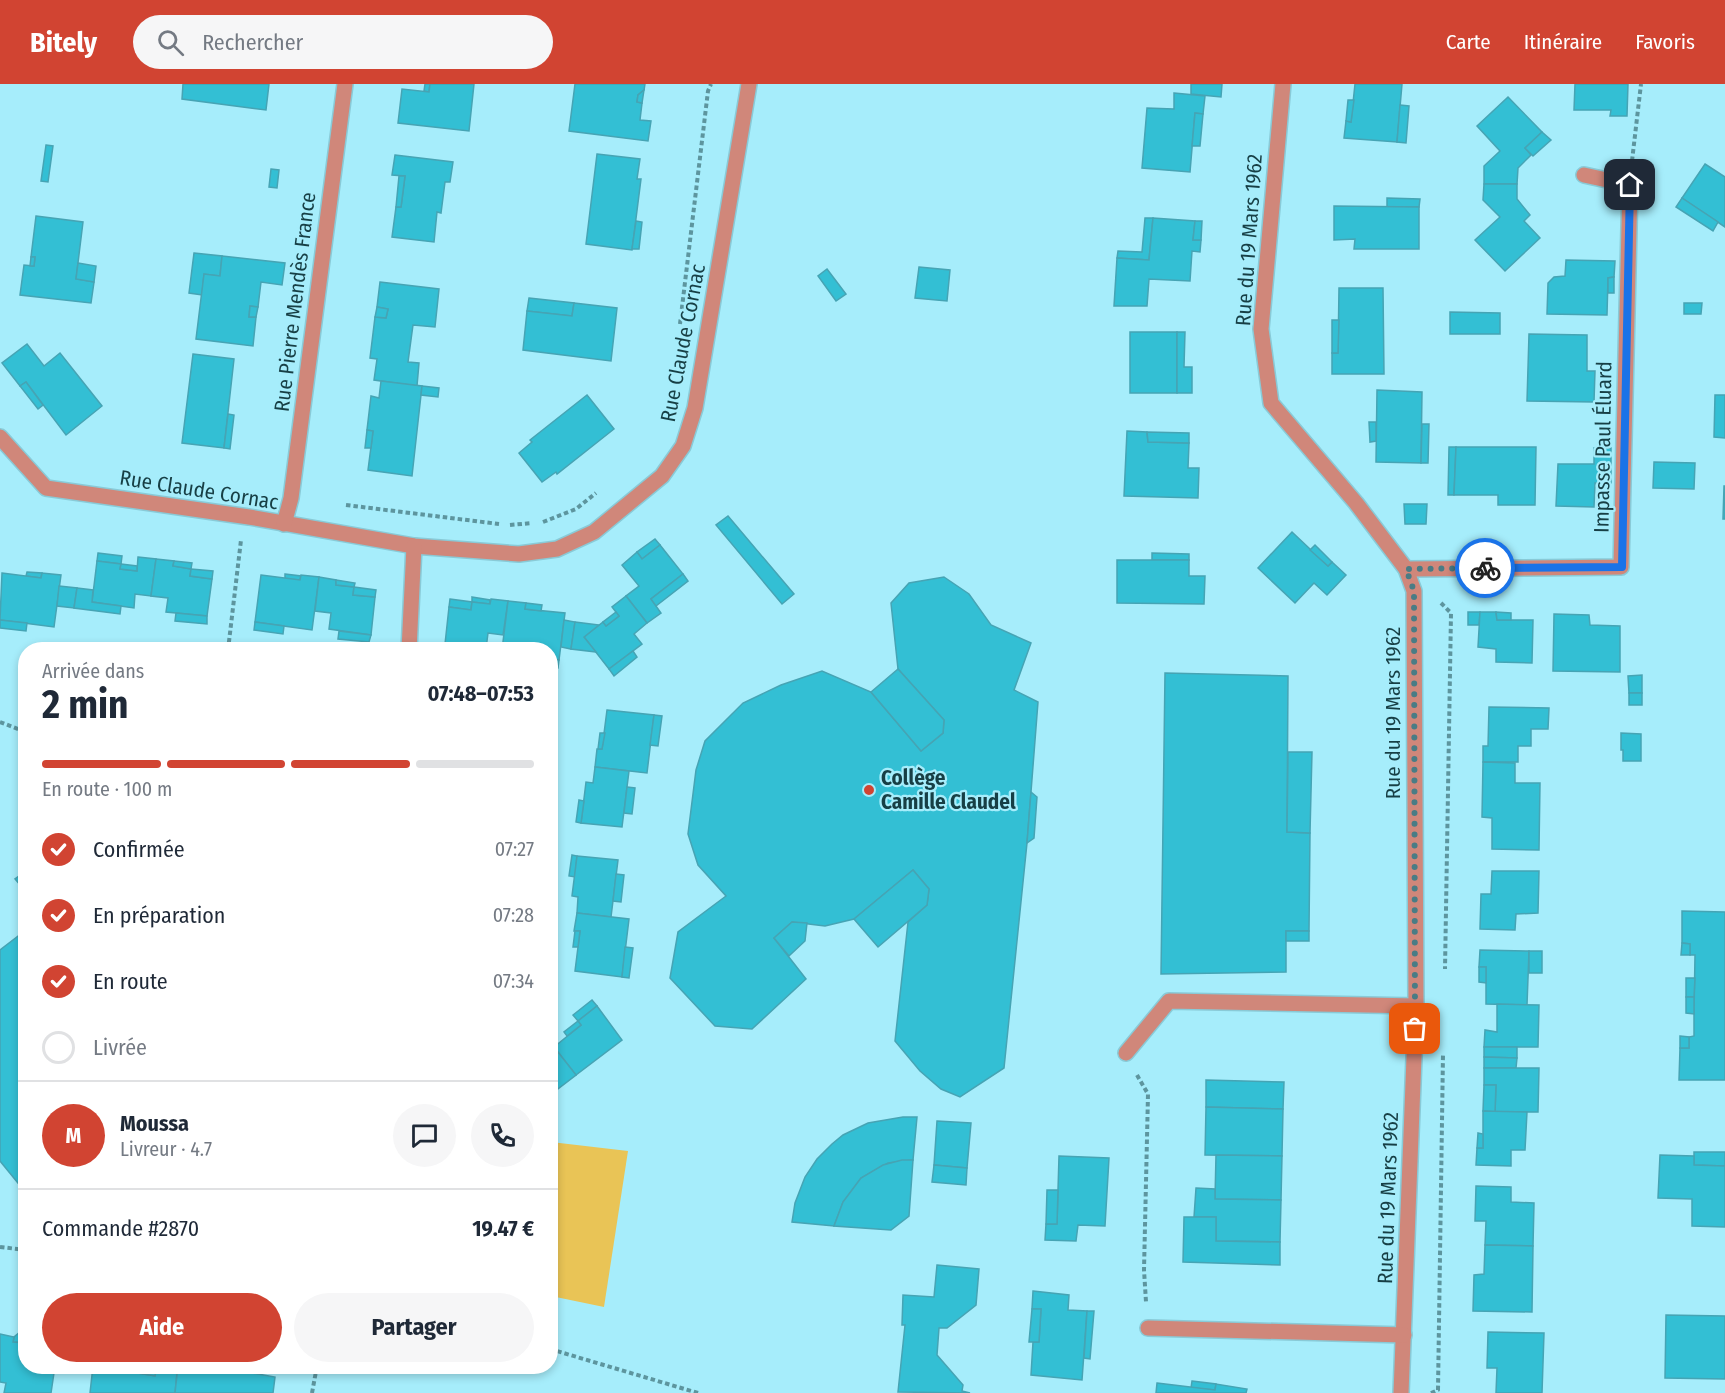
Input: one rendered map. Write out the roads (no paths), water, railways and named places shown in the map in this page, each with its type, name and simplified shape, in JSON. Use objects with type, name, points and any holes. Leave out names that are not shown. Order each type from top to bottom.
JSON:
[{"type":"street","name":"Rue Pierre Mendès France","points":[[284,524],[291,498],[345,84]]},
{"type":"street","name":"Rue Claude Cornac","points":[[0,437],[46,488],[249,517],[414,546],[519,554],[556,549],[594,532],[662,476],[683,446],[695,408],[749,84]]},
{"type":"street","name":"Rue du 19 Mars 1962","points":[[1282,84],[1261,329],[1271,403],[1356,503],[1406,569],[1414,591],[1416,1006],[1401,1393]]},
{"type":"street","name":"Impasse Paul Éluard","points":[[1406,569],[1622,567],[1630,185],[1584,175]]},
{"type":"street","points":[[409,642],[414,546]]},
{"type":"street","points":[[1126,1053],[1169,1000],[1416,1006]]},
{"type":"street","points":[[1148,1328],[1404,1335]]},
{"type":"place","name":"Collège Camille Claudel","points":[[869,790]]}]
